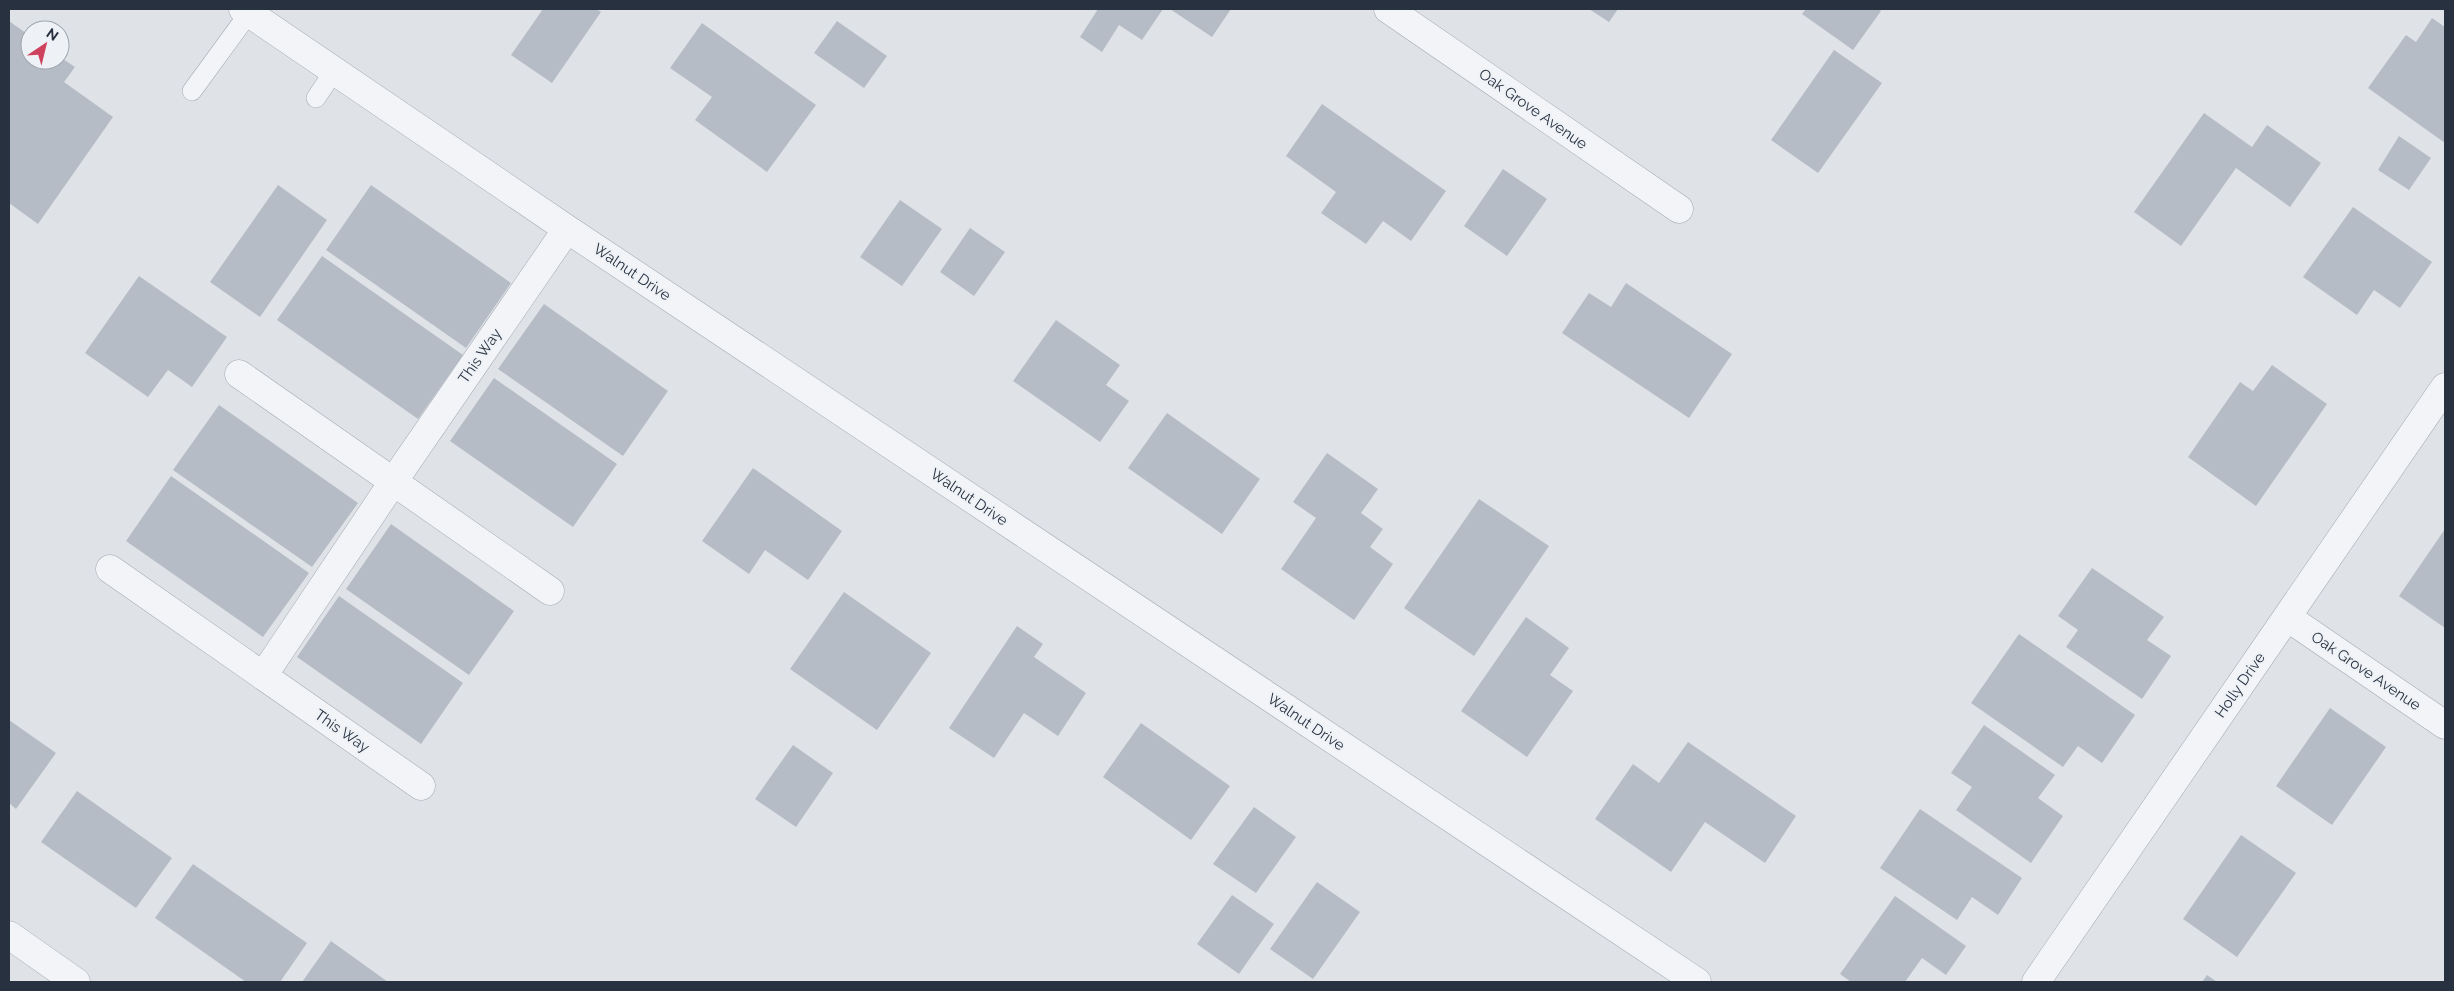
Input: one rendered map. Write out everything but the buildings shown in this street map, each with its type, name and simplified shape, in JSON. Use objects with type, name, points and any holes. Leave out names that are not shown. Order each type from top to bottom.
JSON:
[{"type":"street","name":"Oak Grove Avenue","points":[[1388,9],[1679,209]]},
{"type":"street","name":"Walnut Drive","points":[[246,11],[567,229],[1697,982]]},
{"type":"street","name":"This Way","points":[[263,676],[393,482],[567,229]]},
{"type":"street","points":[[239,374],[550,591]]},
{"type":"street","name":"Holly Drive","points":[[2036,982],[2445,387]]},
{"type":"street","name":"This Way","points":[[110,569],[421,786]]},
{"type":"street","name":"Oak Grove Avenue","points":[[2287,617],[2445,725]]},
{"type":"street","points":[[9,935],[76,982]]},
{"type":"lane","points":[[192,91],[246,11]]},
{"type":"lane","points":[[316,98],[334,71]]}]
